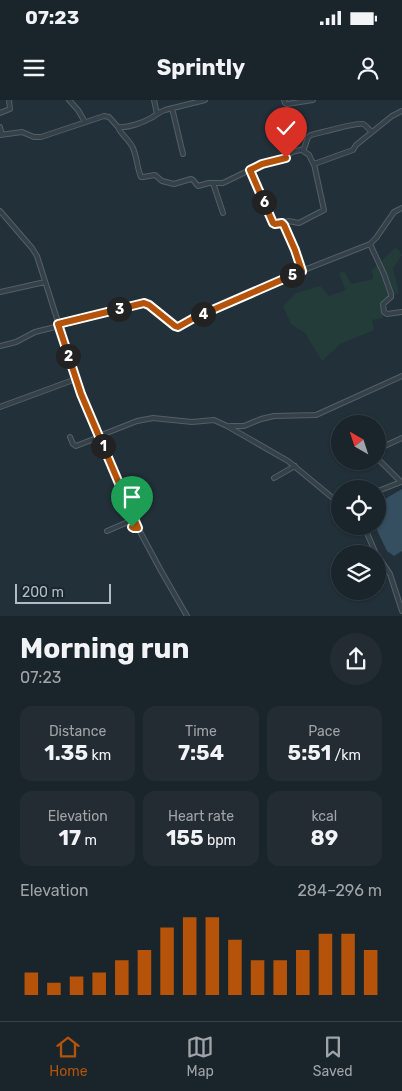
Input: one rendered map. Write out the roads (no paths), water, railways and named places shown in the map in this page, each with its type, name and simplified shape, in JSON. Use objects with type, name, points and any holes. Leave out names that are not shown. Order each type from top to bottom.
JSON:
[{"type":"street","points":[[0,113],[10,109],[9,100]]},
{"type":"street","points":[[69,100],[85,122]]},
{"type":"street","points":[[154,100],[157,114]]},
{"type":"street","points":[[118,127],[144,121],[162,110],[205,100]]},
{"type":"street","points":[[284,100],[287,104],[313,100]]},
{"type":"street","points":[[172,108],[183,154]]},
{"type":"street","points":[[314,165],[352,150],[355,145],[392,116],[402,111]]},
{"type":"street","points":[[0,126],[1,135],[17,132],[34,137],[46,136],[98,117],[107,116],[118,127],[121,134],[128,138],[133,147],[142,177],[155,175],[162,181],[175,184],[191,179],[198,186],[208,183],[223,183],[262,164],[286,158],[292,152],[302,150],[309,155],[314,165],[324,210],[299,223],[288,220],[282,224],[274,224],[250,170]]},
{"type":"street","points":[[302,150],[309,136],[349,125],[363,124],[372,132]]},
{"type":"street","points":[[213,183],[223,213]]},
{"type":"street","points":[[0,346],[16,342],[35,332],[144,303],[178,327],[194,318],[302,271],[370,244],[394,212],[402,208]]},
{"type":"street","points":[[0,211],[2,218],[34,251],[76,380],[99,436],[138,528],[187,616]]},
{"type":"street","points":[[282,224],[295,250],[302,271]]},
{"type":"street","points":[[370,244],[381,265],[391,294],[391,297],[383,304],[384,312],[387,314],[402,312]]},
{"type":"street","points":[[0,292],[45,282]]},
{"type":"street","points":[[227,426],[244,426],[274,416],[315,415],[402,376]]},
{"type":"street","points":[[0,407],[76,380]]},
{"type":"street","points":[[70,437],[76,446],[137,421],[153,418],[192,422],[210,420],[227,426],[279,455],[331,496]]},
{"type":"street","points":[[386,445],[402,438]]},
{"type":"street","points":[[274,478],[295,466]]},
{"type":"street","points":[[386,467],[401,482],[386,488]]},
{"type":"street","points":[[107,531],[127,522],[130,522],[133,528],[138,528]]},
{"type":"street","points":[[386,568],[390,574],[402,611]]},
{"type":"water","points":[[402,489],[402,551],[394,556],[387,551],[386,545],[384,545],[379,535],[386,535],[386,498]]}]
